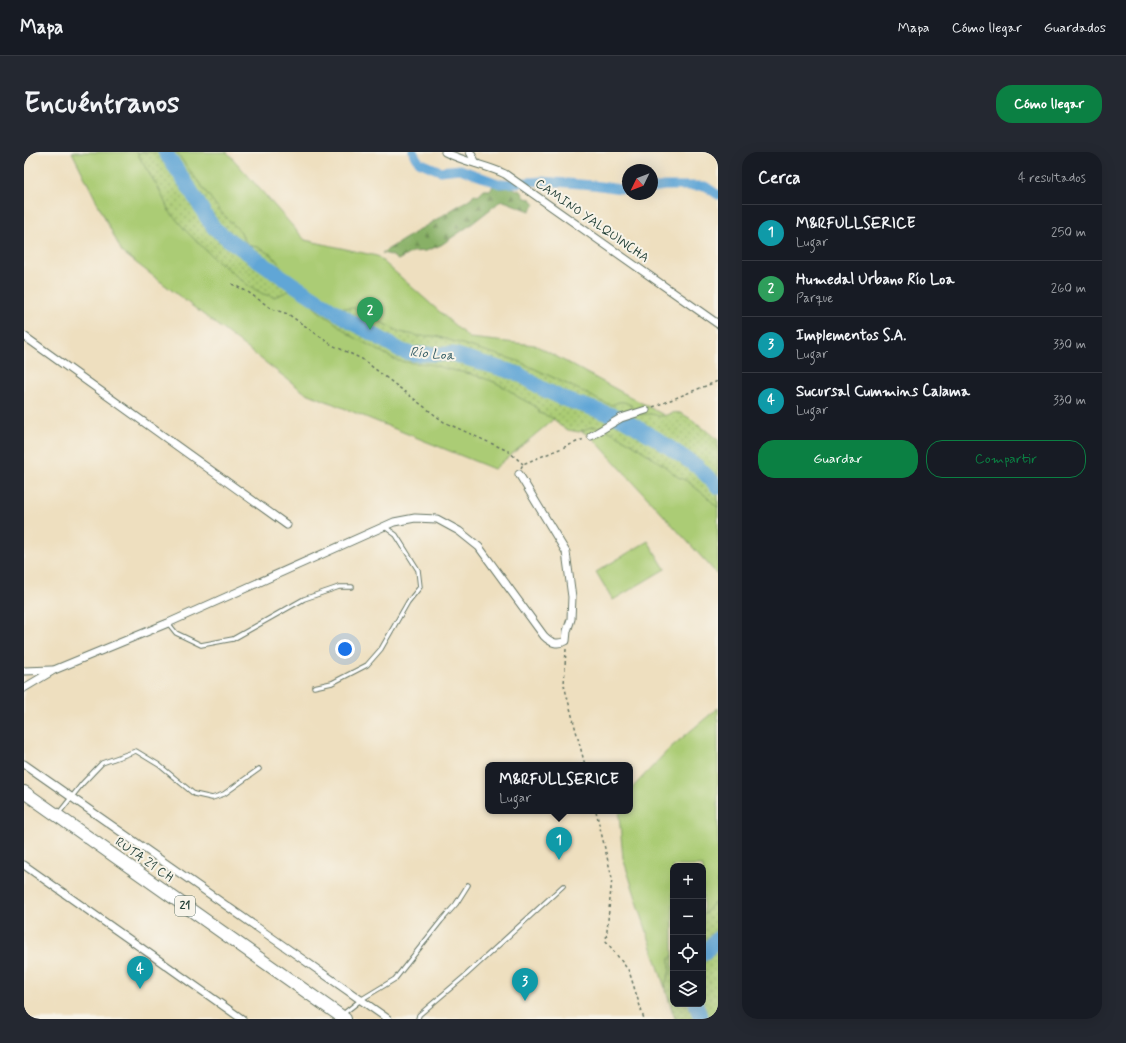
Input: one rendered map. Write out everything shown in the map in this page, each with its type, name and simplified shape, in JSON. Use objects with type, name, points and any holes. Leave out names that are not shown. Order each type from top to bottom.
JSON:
[{"type":"highway","name":"RUTA 21 CH","points":[[24,792],[343,1017]]},
{"type":"street","name":"CAMINO YALQUINCHA","points":[[445,152],[454,157],[490,167],[505,174],[718,324]]},
{"type":"street","points":[[470,152],[476,163]]},
{"type":"street","points":[[24,336],[287,525]]},
{"type":"street","points":[[591,436],[620,418],[646,410]]},
{"type":"street","points":[[24,688],[54,670],[168,623],[394,522],[415,518],[437,519],[459,531],[479,547],[549,642],[561,644],[566,641],[571,619],[572,597],[566,552],[519,474]]},
{"type":"street","points":[[24,671],[54,670]]},
{"type":"street","points":[[24,764],[362,999],[388,1019]]},
{"type":"street","points":[[24,864],[242,1019]]},
{"type":"lane","points":[[314,687],[332,683],[367,665],[381,649],[408,602],[420,587],[418,570],[396,535],[384,527]]},
{"type":"lane","points":[[168,623],[176,633],[201,645],[233,640],[304,599],[339,587],[352,587]]},
{"type":"lane","points":[[57,815],[82,784],[102,763],[136,751],[159,765],[194,794],[212,798],[224,794],[259,769]]},
{"type":"lane","points":[[343,1017],[362,999],[395,979],[456,904],[468,885]]},
{"type":"lane","points":[[418,1019],[419,1015],[466,975],[563,886]]},
{"type":"path","points":[[232,284],[248,292],[272,309],[288,314],[332,345],[362,359],[444,422],[508,451],[523,464]]},
{"type":"path","points":[[646,410],[718,381]]},
{"type":"path","points":[[519,474],[523,464],[591,436]]},
{"type":"path","points":[[566,641],[564,685],[584,762]]},
{"type":"path","points":[[597,814],[612,878],[606,941],[630,971],[644,1019]]},
{"type":"green space","points":[[72,152],[227,152],[305,240],[377,256],[469,338],[535,345],[695,432],[718,451],[718,575],[591,436],[555,418],[494,469],[304,392],[122,252]]},
{"type":"green space","points":[[137,152],[176,152],[221,212],[241,232],[244,240],[251,246],[258,247],[272,255],[280,265],[283,273],[290,280],[308,291],[326,298],[341,308],[354,308],[400,332],[419,336],[436,336],[518,361],[600,401],[611,405],[624,402],[631,405],[637,414],[664,416],[673,413],[680,413],[690,418],[718,440],[718,508],[687,481],[678,477],[631,443],[602,427],[591,427],[579,432],[568,430],[559,425],[553,418],[539,413],[535,406],[492,381],[471,374],[429,364],[398,361],[350,335],[318,311],[305,298],[291,290],[274,297],[263,294],[249,286],[215,259],[188,233],[169,211],[159,189]]},
{"type":"green space","points":[[500,180],[521,191],[525,198],[531,199],[535,204],[530,211],[501,200],[469,226],[441,245],[426,251],[412,252],[398,260],[391,255],[382,253],[471,198],[474,194],[478,196],[484,190],[490,190]]},
{"type":"green space","points":[[648,541],[665,569],[613,600],[596,572]]},
{"type":"green space","points":[[718,708],[718,1019],[675,1019],[671,1007],[706,1007],[706,863],[670,863],[670,1004],[623,858],[619,815],[633,814],[633,787],[670,748]]},
{"type":"green space","points":[[718,901],[718,1019],[677,1019],[671,1007],[706,1007],[706,912],[711,905]]},
{"type":"green space","points":[[670,971],[670,1002],[665,985]]},
{"type":"waterway","name":"Río Loa","points":[[165,152],[214,228],[291,283],[345,318],[402,351],[413,354],[453,354],[519,374],[543,389],[564,399],[621,418],[657,439],[698,467],[718,487]]},
{"type":"waterway","points":[[413,152],[419,162],[440,171],[460,169],[500,184],[542,181],[622,189]]},
{"type":"waterway","points":[[658,187],[705,186],[718,195]]},
{"type":"waterway","name":"Río Loa","points":[[706,951],[718,938]]},
{"type":"waterway","name":"Río Loa","points":[[697,1007],[701,1019]]},
{"type":"place","name":"Humedal Urbano Río Loa","points":[[370,330]]},
{"type":"place","name":"M&RFULLSERICE","points":[[559,860]]},
{"type":"place","name":"Sucursal Cummins Calama","points":[[140,989]]},
{"type":"place","name":"Implementos S.A.","points":[[525,1001]]}]
